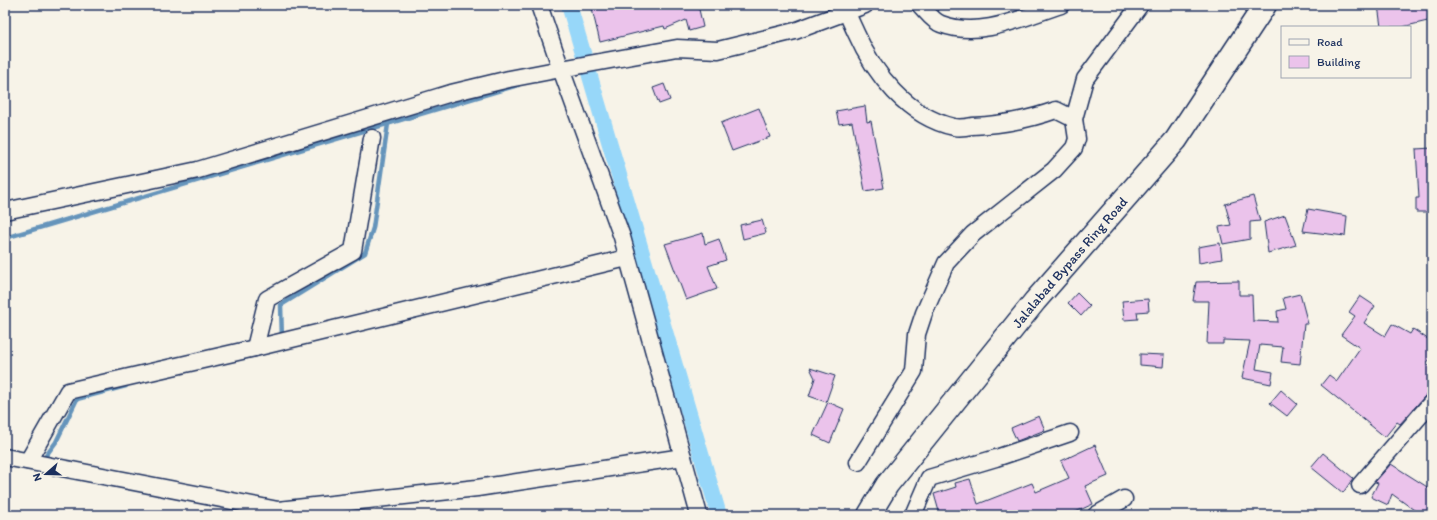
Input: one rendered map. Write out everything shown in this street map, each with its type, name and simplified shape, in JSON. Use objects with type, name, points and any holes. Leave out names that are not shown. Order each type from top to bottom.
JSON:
[{"type":"highway","name":"Jalalabad Bypass Ring Road","points":[[869,515],[887,485],[1035,300],[1176,140],[1265,5]]},
{"type":"street","points":[[539,5],[628,258],[699,515]]},
{"type":"street","points":[[5,211],[198,170],[451,93],[509,78],[677,48],[718,50],[795,31],[846,9],[865,5]]},
{"type":"street","points":[[920,5],[939,24],[960,28],[993,28],[1061,5]]},
{"type":"street","points":[[858,462],[914,371],[918,334],[924,313],[946,263],[973,234],[1054,170],[1074,148],[1077,139],[1074,119],[1085,80],[1140,5]]},
{"type":"street","points":[[846,9],[859,40],[878,74],[906,103],[929,117],[955,127],[1006,124],[1056,110],[1074,119]]},
{"type":"street","points":[[255,348],[267,299],[353,251],[372,138]]},
{"type":"street","points":[[28,461],[68,391],[255,348],[628,258]]},
{"type":"street","points":[[1360,485],[1432,402]]},
{"type":"street","points":[[913,515],[929,478],[996,458],[1070,433]]},
{"type":"street","points":[[5,457],[278,510],[477,488],[683,457]]},
{"type":"street","points":[[1096,515],[1124,499]]},
{"type":"building","points":[[591,5],[698,5],[703,27],[689,31],[686,20],[665,29],[664,26],[600,42]]},
{"type":"building","points":[[1378,5],[1432,5],[1432,20],[1406,26],[1381,26]]},
{"type":"building","points":[[664,84],[670,100],[659,104],[653,88]]},
{"type":"building","points":[[865,106],[867,122],[871,121],[884,188],[865,191],[852,122],[839,124],[836,111]]},
{"type":"building","points":[[759,108],[770,137],[732,151],[721,123]]},
{"type":"building","points":[[1432,148],[1432,212],[1416,212],[1416,198],[1419,198],[1416,149]]},
{"type":"building","points":[[1253,196],[1260,221],[1250,222],[1250,239],[1223,244],[1219,227],[1231,225],[1225,204]]},
{"type":"building","points":[[1308,209],[1347,216],[1345,236],[1303,231]]},
{"type":"building","points":[[1285,215],[1296,245],[1268,253],[1264,222]]},
{"type":"building","points":[[762,220],[766,233],[743,239],[740,225]]},
{"type":"building","points":[[703,233],[705,244],[719,239],[726,260],[708,266],[717,289],[686,300],[665,244]]},
{"type":"building","points":[[1220,243],[1222,259],[1199,263],[1198,247]]},
{"type":"building","points":[[1239,281],[1239,295],[1252,295],[1253,321],[1278,322],[1277,311],[1286,309],[1283,298],[1300,294],[1308,324],[1304,324],[1300,364],[1281,362],[1283,347],[1260,345],[1256,369],[1273,372],[1271,384],[1242,378],[1250,341],[1223,340],[1223,344],[1207,344],[1209,301],[1193,301],[1196,282]]},
{"type":"building","points":[[1077,293],[1090,306],[1081,316],[1068,303]]},
{"type":"building","points":[[1360,296],[1375,306],[1364,323],[1385,336],[1392,324],[1410,334],[1413,329],[1432,342],[1432,356],[1426,364],[1432,368],[1432,393],[1425,396],[1400,424],[1397,422],[1385,437],[1321,385],[1329,375],[1337,381],[1360,348],[1341,335],[1355,316],[1349,312]]},
{"type":"building","points":[[1148,299],[1149,311],[1137,312],[1138,319],[1124,320],[1122,301]]},
{"type":"building","points":[[1140,354],[1164,355],[1163,367],[1140,365]]},
{"type":"building","points":[[810,368],[835,376],[826,402],[809,396],[815,378]]},
{"type":"building","points":[[1281,390],[1297,404],[1287,416],[1270,403]]},
{"type":"building","points":[[828,402],[844,409],[830,443],[813,435]]},
{"type":"building","points":[[1039,416],[1045,430],[1017,441],[1011,428]]},
{"type":"building","points":[[1095,445],[1108,476],[1085,486],[1093,504],[1069,515],[1048,515],[1046,511],[1036,515],[940,515],[934,494],[956,487],[955,483],[970,479],[978,504],[1032,483],[1036,492],[1069,478],[1061,461]]},
{"type":"building","points":[[1323,453],[1353,478],[1343,493],[1311,467]]},
{"type":"building","points":[[1391,464],[1432,490],[1432,515],[1421,515],[1392,494],[1388,505],[1371,497],[1378,483],[1375,482]]},
{"type":"waterway","points":[[569,5],[719,515]]},
{"type":"waterway","points":[[5,238],[518,85]]},
{"type":"waterway","points":[[282,339],[281,305],[365,253],[373,228],[388,124]]},
{"type":"waterway","points":[[42,461],[56,442],[77,399],[126,386]]}]
